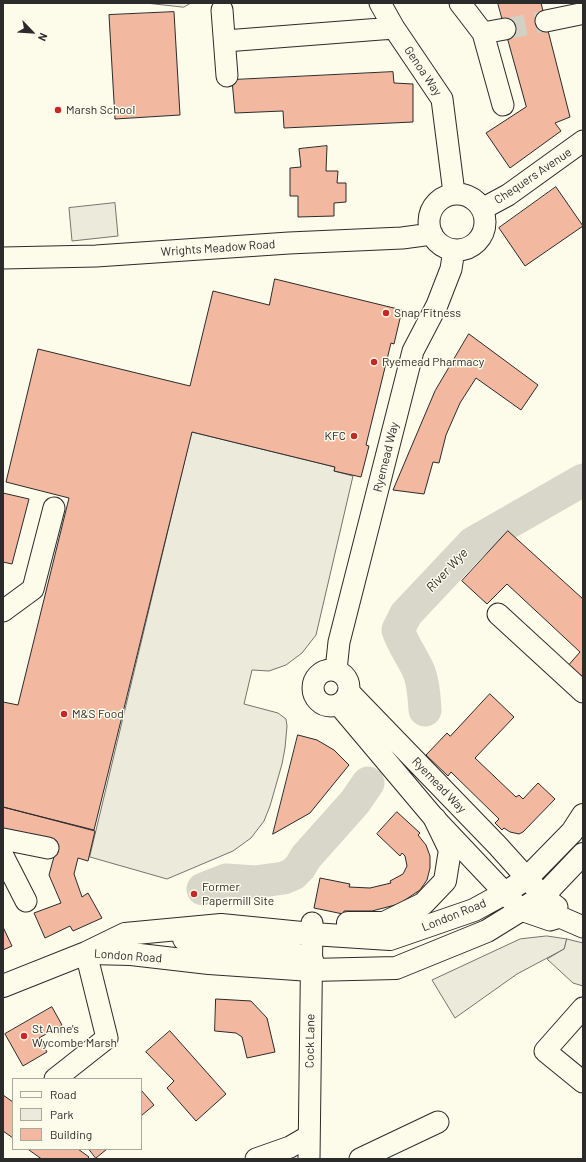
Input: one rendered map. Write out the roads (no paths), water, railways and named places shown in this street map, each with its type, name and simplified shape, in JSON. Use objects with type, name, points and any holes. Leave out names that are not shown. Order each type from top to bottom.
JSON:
[{"type":"main road","name":"London Road","points":[[86,953],[125,934],[221,925],[312,929],[390,939],[474,910],[505,893],[527,878],[572,832],[583,815]]},
{"type":"main road","points":[[312,929],[384,923],[422,904],[445,881],[450,850],[435,819]]},
{"type":"main road","name":"London Road","points":[[86,953],[131,954],[209,963],[396,968],[487,931],[543,896],[583,854]]},
{"type":"main road","points":[[125,934],[272,946],[311,965]]},
{"type":"main road","points":[[3,986],[86,953]]},
{"type":"street","name":"Genoa Way","points":[[380,3],[394,28],[442,99],[454,193]]},
{"type":"street","points":[[460,3],[483,33],[504,105]]},
{"type":"street","points":[[222,10],[228,76]]},
{"type":"street","points":[[546,21],[580,14]]},
{"type":"street","points":[[224,41],[394,28]]},
{"type":"street","points":[[483,33],[505,29]]},
{"type":"street","name":"Chequers Avenue","points":[[482,210],[508,195],[583,141]]},
{"type":"street","points":[[454,193],[467,195],[475,200],[482,210],[485,225],[477,241],[470,246],[454,250],[440,244],[432,234],[429,220],[434,206],[440,199],[454,193]]},
{"type":"street","name":"Wrights Meadow Road","points":[[3,258],[96,256],[402,238],[432,234]]},
{"type":"street","name":"Ryemead Way","points":[[454,250],[451,269],[437,305],[413,351],[339,642],[336,670],[345,676],[348,681],[344,699],[435,819],[521,910]]},
{"type":"street","points":[[3,611],[33,589],[54,508]]},
{"type":"street","points":[[498,614],[583,692]]},
{"type":"street","points":[[336,670],[324,671],[320,674],[313,683],[314,695],[322,704],[327,706],[344,699]]},
{"type":"street","name":"Ryemead Way","points":[[344,699],[527,878],[543,896],[557,907],[560,917]]},
{"type":"street","points":[[3,839],[48,848]]},
{"type":"street","points":[[3,856],[26,901]]},
{"type":"street","points":[[521,910],[550,920],[560,917],[583,927]]},
{"type":"street","name":"Cock Lane","points":[[309,1159],[312,929]]},
{"type":"street","points":[[56,1078],[107,1038],[86,953]]},
{"type":"street","points":[[583,1008],[545,1051],[583,1082]]},
{"type":"street","points":[[360,1159],[438,1122]]},
{"type":"street","points":[[256,1159],[290,1146],[309,1136]]},
{"type":"waterway","name":"River Wye","points":[[425,710],[424,691],[421,677],[398,630],[406,614],[473,543],[583,480]]},
{"type":"waterway","name":"River Wye","points":[[203,889],[226,880],[255,882],[284,878],[293,874],[300,867],[306,857],[355,802],[368,783]]},
{"type":"tunnel","points":[[505,29],[546,21]]},
{"type":"place","name":"Marsh School","points":[[58,110]]},
{"type":"place","name":"Snap Fitness","points":[[386,313]]},
{"type":"place","name":"Ryemead Pharmacy","points":[[374,362]]},
{"type":"place","name":"KFC","points":[[354,436]]},
{"type":"place","name":"M&S Food","points":[[64,714]]},
{"type":"place","name":"Former Papermill Site","points":[[194,894]]},
{"type":"place","name":"St Anne's Wycombe Marsh","points":[[24,1036]]}]
